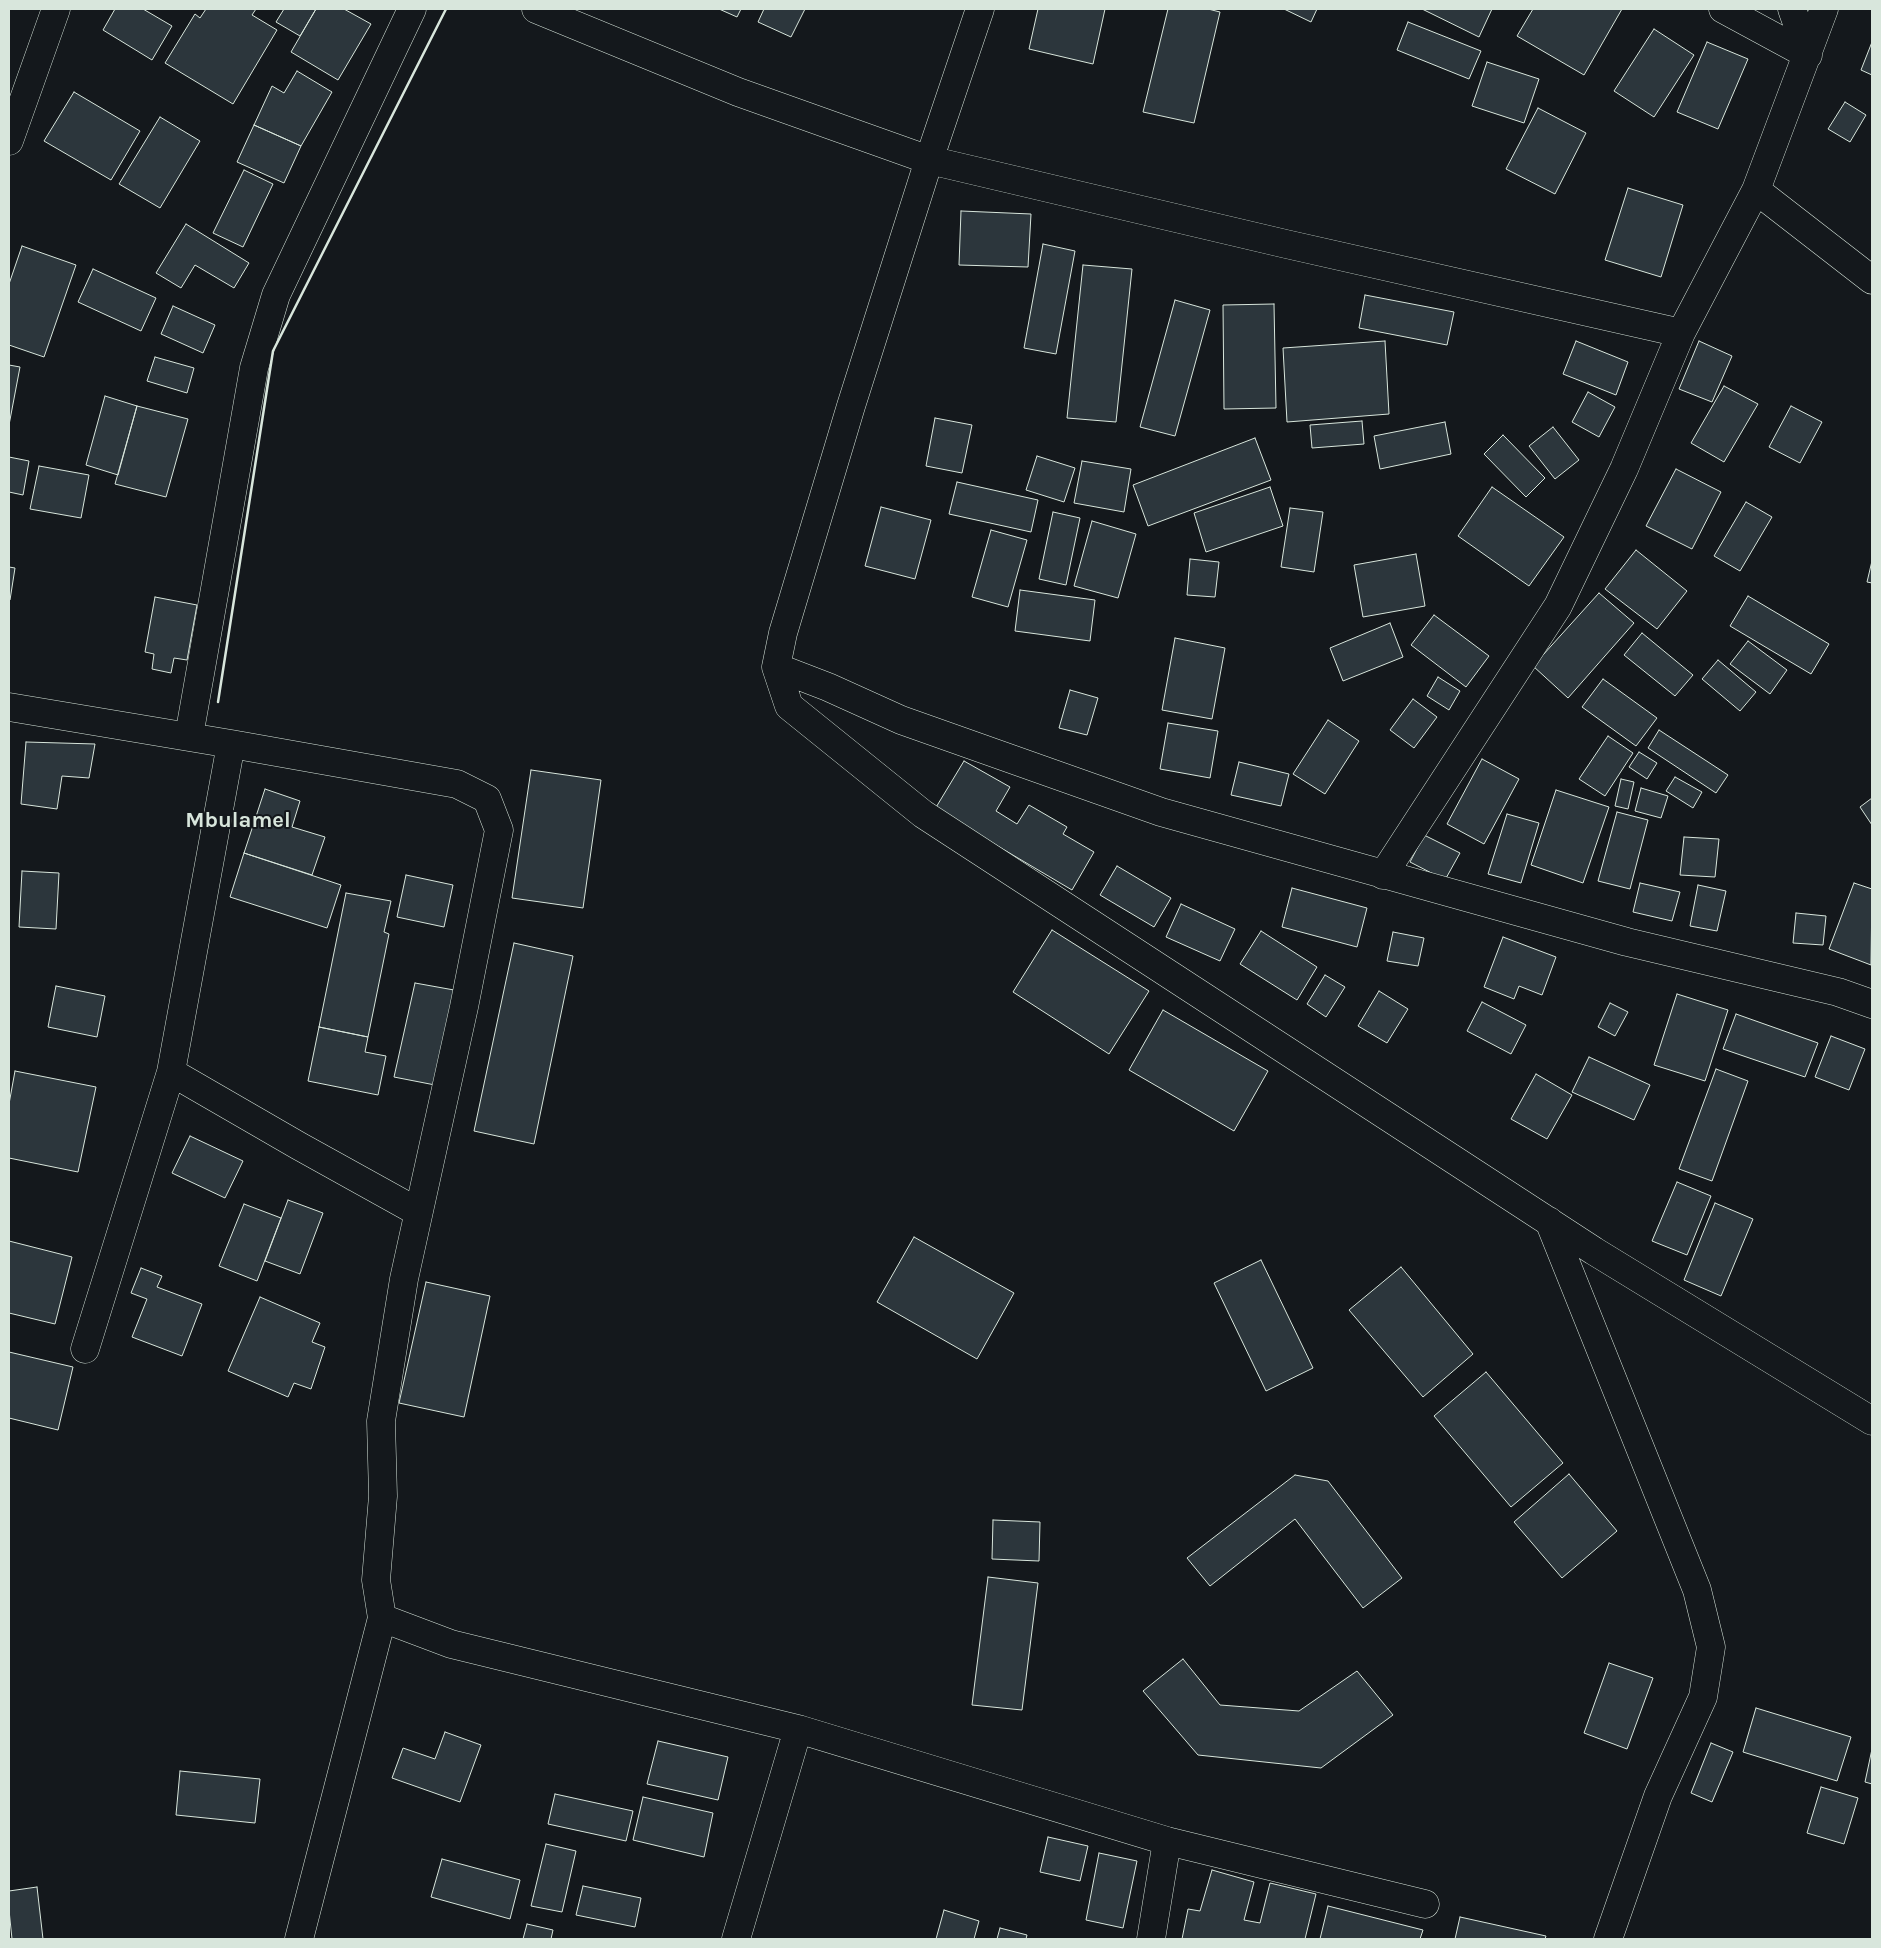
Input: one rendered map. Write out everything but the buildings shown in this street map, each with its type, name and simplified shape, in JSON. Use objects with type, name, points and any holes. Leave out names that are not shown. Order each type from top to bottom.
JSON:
[{"type":"street","points":[[9,141],[56,9]]},
{"type":"street","points":[[189,736],[254,368],[276,295],[412,9]]},
{"type":"street","points":[[536,9],[738,92],[929,160],[1286,244],[1681,333]]},
{"type":"street","points":[[980,9],[929,160],[851,406],[783,633],[776,668],[789,706],[923,814],[1603,1256],[1872,1421]]},
{"type":"street","points":[[1723,9],[1808,54]]},
{"type":"street","points":[[1792,9],[1808,54]]},
{"type":"street","points":[[1383,875],[1558,606],[1624,469],[1681,333],[1756,190],[1824,9]]},
{"type":"street","points":[[1756,190],[1872,280]]},
{"type":"street","points":[[776,668],[828,687],[901,720],[1161,812],[1627,942],[1838,992],[1872,1004]]},
{"type":"street","points":[[9,707],[189,736],[457,784],[487,799],[499,830],[464,1007],[404,1279],[381,1421],[383,1496],[376,1580],[382,1618],[299,1939]]},
{"type":"street","points":[[85,1349],[171,1072],[231,744]]},
{"type":"street","points":[[171,1072],[418,1212]]},
{"type":"street","points":[[1549,1221],[1697,1590],[1711,1647],[1704,1698],[1658,1796],[1608,1939]]},
{"type":"street","points":[[382,1618],[451,1644],[798,1728],[1167,1840],[1425,1904]]},
{"type":"street","points":[[736,1939],[798,1728]]},
{"type":"street","points":[[1151,1939],[1167,1840]]},
{"type":"wall","points":[[218,702],[273,351],[446,9]]},
{"type":"district","name":"Mbulamel","points":[[238,821]]}]
